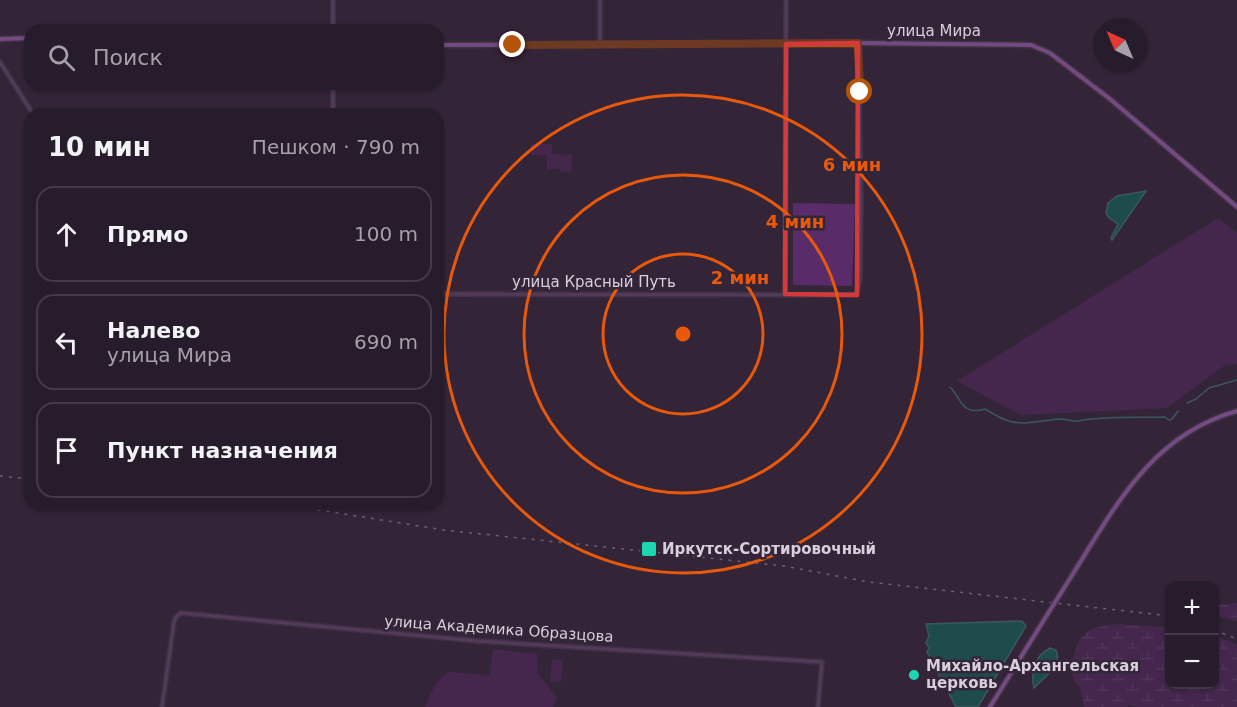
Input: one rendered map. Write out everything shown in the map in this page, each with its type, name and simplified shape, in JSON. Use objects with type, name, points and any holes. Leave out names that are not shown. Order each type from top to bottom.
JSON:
[{"type":"main road","points":[[0,39],[24,38]]},
{"type":"main road","name":"улица Мира","points":[[444,45],[1017,43],[1037,46],[1057,58],[1110,99],[1237,207]]},
{"type":"main road","points":[[990,707],[1124,494],[1152,460],[1174,442],[1198,427],[1237,411]]},
{"type":"street","points":[[333,0],[333,24]]},
{"type":"street","points":[[600,0],[600,45]]},
{"type":"street","points":[[785,294],[786,0]]},
{"type":"street","name":"улица Красный Путь","points":[[444,294],[857,295],[860,277],[861,198],[858,43]]},
{"type":"street","points":[[0,62],[29,108]]},
{"type":"street","points":[[333,90],[333,108]]},
{"type":"street","name":"улица Академика Образцова","points":[[162,707],[176,617],[181,614],[477,641],[822,662],[818,707]]},
{"type":"highlighted area","points":[[858,43],[857,295],[785,294],[786,44]]},
{"type":"green space","points":[[531,144],[552,144],[552,154],[572,155],[571,172],[561,172],[560,169],[547,171],[547,155],[531,155]]},
{"type":"green space","points":[[793,203],[855,204],[852,286],[793,285]]},
{"type":"green space","points":[[1218,218],[1237,233],[1237,364],[1224,366],[1167,408],[1021,415],[957,381]]},
{"type":"green space","points":[[1237,603],[1237,621],[1219,616],[1219,605]]},
{"type":"green space","points":[[1118,624],[1165,628],[1165,689],[1219,689],[1219,638],[1237,645],[1237,707],[1136,707],[1129,705],[1128,707],[1084,707],[1080,688],[1073,677],[1074,657],[1081,638],[1090,630]]},
{"type":"green space","points":[[493,649],[537,654],[538,674],[557,697],[553,707],[425,707],[436,683],[448,672],[489,675]]},
{"type":"green space","points":[[552,659],[563,660],[561,682],[550,681]]},
{"type":"shaded area","points":[[1146,191],[1112,240],[1118,224],[1106,213],[1108,203],[1117,196]]},
{"type":"shaded area","points":[[1022,621],[1026,626],[978,707],[956,707],[927,652],[929,648],[926,643],[929,636],[926,624]]},
{"type":"shaded area","points":[[1050,648],[1056,650],[1055,666],[1034,688],[1033,670],[1037,660]]},
{"type":"waterway","points":[[1187,403],[1209,388],[1237,380]]},
{"type":"waterway","points":[[950,387],[967,408],[977,411],[985,409],[1000,418],[1015,422],[1165,417],[1169,420],[1178,411]]},
{"type":"railway","points":[[0,476],[24,478]]},
{"type":"railway","points":[[319,510],[444,530],[784,566],[869,582],[1165,615]]},
{"type":"railway","points":[[1219,632],[1237,639]]},
{"type":"place","name":"Иркутск-Сортировочный","points":[[649,549]]},
{"type":"place","name":"Михайло-Архангельская церковь","points":[[914,675]]},
{"type":"route","points":[[513,45],[858,43],[860,92]]}]
